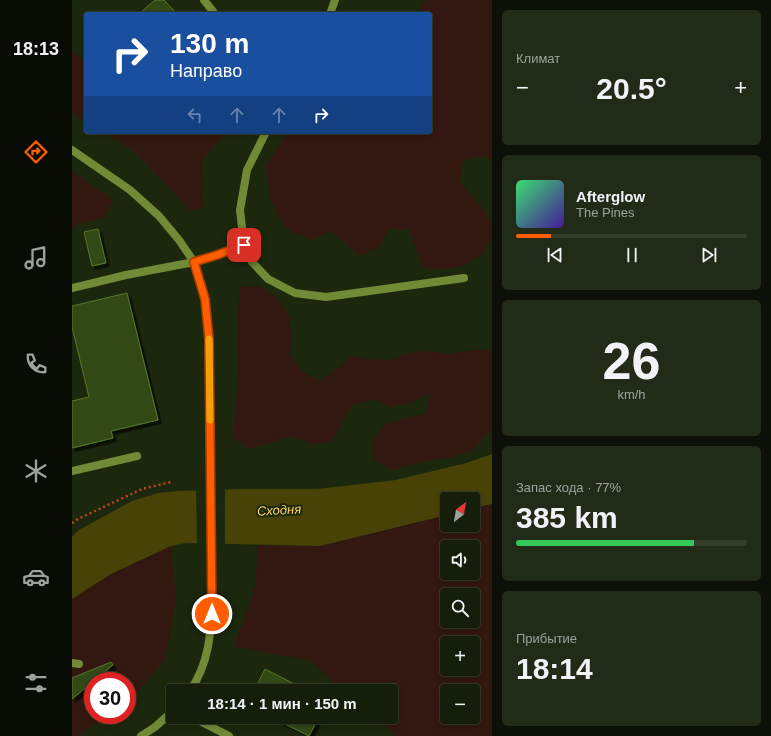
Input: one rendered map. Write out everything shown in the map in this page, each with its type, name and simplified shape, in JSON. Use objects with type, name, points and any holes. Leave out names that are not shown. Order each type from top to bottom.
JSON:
[{"type":"street","points":[[204,0],[213,12]]},
{"type":"street","points":[[331,12],[335,0]]},
{"type":"street","points":[[265,134],[247,170],[240,210],[244,245],[252,262],[268,279],[295,293],[326,296],[464,278]]},
{"type":"street","points":[[72,150],[130,190],[159,216],[179,240],[194,262],[205,299],[209,339],[212,602],[211,626],[207,652],[201,670],[194,684]]},
{"type":"street","points":[[72,288],[126,275],[194,262],[244,245]]},
{"type":"street","points":[[72,471],[137,456]]},
{"type":"street","points":[[141,736],[155,727],[166,717]]},
{"type":"street","points":[[205,724],[228,736]]},
{"type":"path","points":[[72,523],[142,489],[171,482]]},
{"type":"shaded area","points":[[424,0],[492,0],[492,161],[485,156],[463,160],[460,181],[487,215],[492,228],[492,238],[482,254],[465,265],[443,270],[423,268],[409,229],[388,229],[380,247],[361,256],[330,231],[312,240],[291,232],[278,217],[270,197],[267,177],[266,165],[287,134],[432,134],[432,12],[418,12]]},
{"type":"shaded area","points":[[72,51],[84,59],[84,121],[72,114]]},
{"type":"shaded area","points":[[106,134],[228,134],[214,145],[202,161],[201,189],[203,208],[190,210],[130,148]]},
{"type":"shaded area","points":[[72,171],[113,200],[105,218],[77,224],[72,230]]},
{"type":"shaded area","points":[[240,286],[260,287],[277,298],[288,314],[292,335],[290,355],[302,371],[320,381],[352,356],[373,360],[394,359],[412,352],[432,351],[451,354],[472,350],[492,350],[492,432],[487,433],[473,450],[453,457],[431,460],[391,470],[373,459],[373,439],[385,424],[426,413],[430,393],[411,403],[390,407],[372,399],[351,406],[332,442],[311,444],[291,436],[250,449],[233,438],[238,377],[238,315]]},
{"type":"shaded area","points":[[492,504],[492,736],[397,736],[383,724],[398,724],[398,684],[336,684],[309,660],[234,647],[255,587],[258,545],[320,546],[440,517],[440,532],[480,532],[480,507]]},
{"type":"shaded area","points":[[171,546],[176,598],[165,660],[136,693],[136,672],[84,672],[84,724],[95,724],[78,736],[72,736],[72,599],[111,574]]},
{"type":"water","name":"Сходня","points":[[492,454],[492,504],[480,507],[480,492],[440,492],[440,517],[320,546],[185,543],[171,546],[111,574],[72,599],[72,537],[79,530],[132,501],[158,493],[178,491],[317,489],[396,480],[466,463]]},
{"type":"pier","points":[[196,488],[225,488],[225,546],[197,545]]},
{"type":"building","points":[[155,0],[164,0],[175,12],[141,12]]},
{"type":"building","points":[[98,229],[106,263],[92,266],[84,232]]},
{"type":"building","points":[[127,293],[158,420],[111,431],[113,438],[72,448],[72,401],[89,397],[72,327],[72,306]]},
{"type":"building","points":[[111,662],[113,665],[105,672],[87,672]]},
{"type":"building","points":[[265,669],[294,684],[258,684]]},
{"type":"building","points":[[84,673],[84,689],[72,699],[72,678]]},
{"type":"building","points":[[285,724],[315,724],[309,736]]},
{"type":"slow traffic","points":[[209,339],[210,420]]},
{"type":"route","points":[[212,614],[209,339],[205,299],[194,262],[244,245]]}]
